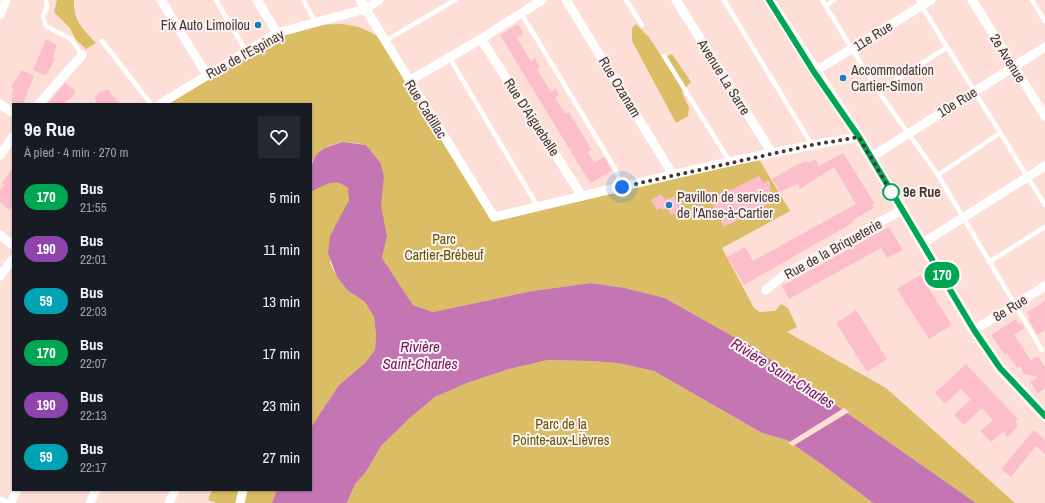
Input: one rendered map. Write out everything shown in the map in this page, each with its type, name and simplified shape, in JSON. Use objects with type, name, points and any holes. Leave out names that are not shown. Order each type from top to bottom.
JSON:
[{"type":"street","points":[[0,15],[6,0]]},
{"type":"street","points":[[161,0],[207,75]]},
{"type":"street","points":[[257,0],[278,33]]},
{"type":"street","name":"Rue Cadillac","points":[[360,0],[494,217],[538,207]]},
{"type":"street","name":"Rue de l'Espinay","points":[[162,103],[278,33],[365,9],[379,0]]},
{"type":"street","points":[[409,81],[542,0]]},
{"type":"street","name":"Rue Ozanam","points":[[566,0],[673,175]]},
{"type":"street","name":"Avenue La Sarre","points":[[676,0],[772,153]]},
{"type":"street","points":[[769,0],[814,72],[859,137],[870,158],[923,243],[974,330],[1000,368],[1043,411]]},
{"type":"street","name":"11e Rue","points":[[814,72],[920,3],[931,0]]},
{"type":"street","name":"2e Avenue","points":[[972,0],[1045,116]]},
{"type":"street","name":"Rue D'Aiguebelle","points":[[481,38],[582,196]]},
{"type":"street","name":"10e Rue","points":[[870,158],[907,133],[1045,47]]},
{"type":"street","points":[[40,103],[82,55]]},
{"type":"street","points":[[0,104],[12,112]]},
{"type":"street","points":[[538,207],[730,162],[859,137]]},
{"type":"street","points":[[0,155],[12,138]]},
{"type":"street","points":[[923,243],[1045,166]]},
{"type":"street","name":"Rue de la Briqueterie","points":[[766,290],[784,276],[902,210]]},
{"type":"street","points":[[0,235],[12,244]]},
{"type":"street","points":[[0,276],[12,260]]},
{"type":"street","name":"8e Rue","points":[[974,330],[1045,286]]},
{"type":"street","points":[[11,503],[17,491]]},
{"type":"street","points":[[90,503],[96,491]]},
{"type":"street","points":[[169,503],[175,491]]},
{"type":"street","points":[[240,503],[244,491]]},
{"type":"lane","points":[[46,0],[47,7],[42,16],[46,26],[71,39],[82,55]]},
{"type":"lane","points":[[216,0],[246,51]]},
{"type":"lane","points":[[303,0],[316,22]]},
{"type":"lane","points":[[385,41],[455,0]]},
{"type":"lane","points":[[626,0],[642,24]]},
{"type":"lane","points":[[724,0],[812,145]]},
{"type":"lane","points":[[822,0],[878,91],[938,175],[1042,350]]},
{"type":"lane","points":[[826,6],[834,0]]},
{"type":"lane","points":[[1032,0],[1045,21]]},
{"type":"lane","points":[[920,3],[946,48],[1045,205]]},
{"type":"lane","points":[[522,13],[616,170],[622,187]]},
{"type":"lane","points":[[102,41],[150,103]]},
{"type":"lane","points":[[878,91],[946,48]]},
{"type":"lane","points":[[664,56],[730,162]]},
{"type":"lane","points":[[449,57],[538,207]]},
{"type":"lane","points":[[938,175],[1000,133]]},
{"type":"lane","points":[[989,262],[1045,227]]},
{"type":"green space","points":[[57,0],[74,0],[77,19],[83,29],[96,43],[86,49],[76,40],[70,28],[54,12]]},
{"type":"green space","name":"Parc Cartier-Brébeuf","points":[[342,24],[354,26],[375,34],[385,41],[494,217],[757,156],[790,211],[722,248],[754,308],[760,312],[775,311],[781,304],[788,308],[797,327],[787,332],[886,388],[1015,503],[976,503],[757,350],[665,298],[625,288],[591,283],[532,291],[433,312],[413,305],[382,258],[387,236],[380,206],[380,162],[366,145],[349,142],[335,144],[323,150],[312,161],[312,103],[162,103],[277,33],[308,25]]},
{"type":"green space","points":[[636,24],[649,37],[663,59],[672,54],[691,82],[682,92],[689,108],[688,116],[676,123],[632,41],[632,28]]},
{"type":"green space","points":[[331,181],[341,182],[348,188],[350,194],[347,207],[337,223],[330,263],[337,277],[347,290],[365,302],[374,317],[376,336],[375,351],[365,363],[339,385],[312,426],[312,191]]},
{"type":"green space","name":"Parc de la Pointe-aux-Lièvres","points":[[548,360],[618,363],[654,371],[762,433],[787,440],[873,503],[347,503],[355,484],[366,472],[381,446],[411,417],[435,397],[467,383],[509,369]]},
{"type":"green space","points":[[212,491],[277,491],[272,503],[216,503],[208,500]]},
{"type":"water","name":"Rivière Saint-Charles","points":[[343,142],[366,145],[380,162],[384,176],[381,206],[387,236],[382,258],[413,305],[433,312],[532,291],[591,283],[625,288],[665,298],[757,350],[976,503],[873,503],[787,440],[762,433],[654,371],[618,363],[548,360],[509,369],[467,383],[435,397],[411,417],[381,446],[366,472],[355,484],[347,503],[272,503],[277,491],[312,491],[312,426],[339,385],[365,363],[375,350],[376,336],[374,317],[365,302],[347,290],[337,277],[328,253],[330,236],[349,200],[348,188],[339,183],[330,183],[312,192],[312,164],[314,158],[318,153],[332,145]]},
{"type":"pier","points":[[844,408],[849,412],[793,446],[788,443]]},
{"type":"building","points":[[518,24],[524,34],[517,38],[531,61],[535,58],[540,67],[537,69],[551,92],[556,89],[559,95],[555,98],[566,114],[569,112],[592,150],[588,152],[594,163],[604,157],[612,171],[590,183],[500,35]]},
{"type":"building","points":[[46,39],[57,45],[53,57],[55,58],[46,76],[33,70]]},
{"type":"building","points":[[22,70],[34,76],[23,103],[15,103],[11,101],[13,96],[11,95],[14,89],[11,87]]},
{"type":"building","points":[[65,83],[76,91],[70,99],[64,103],[48,103]]},
{"type":"building","points":[[108,89],[118,103],[97,103],[94,98],[100,92]]},
{"type":"building","points":[[841,154],[844,154],[875,204],[872,205],[874,208],[853,220],[854,222],[744,285],[727,257],[745,247],[753,261],[856,204],[834,167],[800,189],[798,184],[780,192],[772,179],[806,161],[807,163],[816,159],[819,166]]},
{"type":"building","points":[[12,169],[12,206],[9,210],[0,202],[0,190],[4,185],[2,183]]},
{"type":"building","points":[[759,176],[763,183],[770,180],[771,203],[724,227],[710,200]]},
{"type":"building","name":"Pavillon de services de l'Anse-à-Cartier","points":[[661,194],[665,200],[674,196],[677,203],[681,201],[685,209],[671,215],[668,208],[662,210],[661,208],[657,210],[651,200]]},
{"type":"building","points":[[889,227],[903,250],[887,258],[881,248],[789,299],[782,286]]},
{"type":"building","points":[[920,275],[952,325],[929,339],[897,289]]},
{"type":"building","points":[[1045,301],[1045,330],[1037,335],[1027,313]]},
{"type":"building","points":[[856,310],[887,359],[867,372],[836,323]]},
{"type":"building","points":[[1016,319],[1019,324],[1021,323],[1025,328],[1014,335],[1031,360],[1038,356],[1045,367],[1045,388],[1038,393],[1030,382],[1038,377],[1024,374],[1020,366],[1017,368],[1007,353],[1005,355],[991,335]]},
{"type":"building","points":[[966,364],[1018,419],[1015,422],[1018,426],[1008,437],[1003,432],[991,442],[980,431],[993,420],[982,408],[964,425],[954,415],[971,399],[961,389],[945,404],[935,393]]},
{"type":"building","points":[[1034,430],[1045,440],[1045,454],[1036,446],[1011,477],[1001,469]]},
{"type":"bus line","name":"170","points":[[769,0],[814,72],[859,137],[870,158],[923,243],[974,330],[1000,368],[1045,416]]},
{"type":"place","name":"Fix Auto Limoilou","points":[[258,25]]},
{"type":"place","name":"Accommodation Cartier-Simon","points":[[843,78]]},
{"type":"place","name":"9e Rue","points":[[891,192]]},
{"type":"place","name":"Pavillon de services de l'Anse-à-Cartier","points":[[669,205]]},
{"type":"route","points":[[622,187],[812,145],[859,137],[894,197],[891,192]]}]
